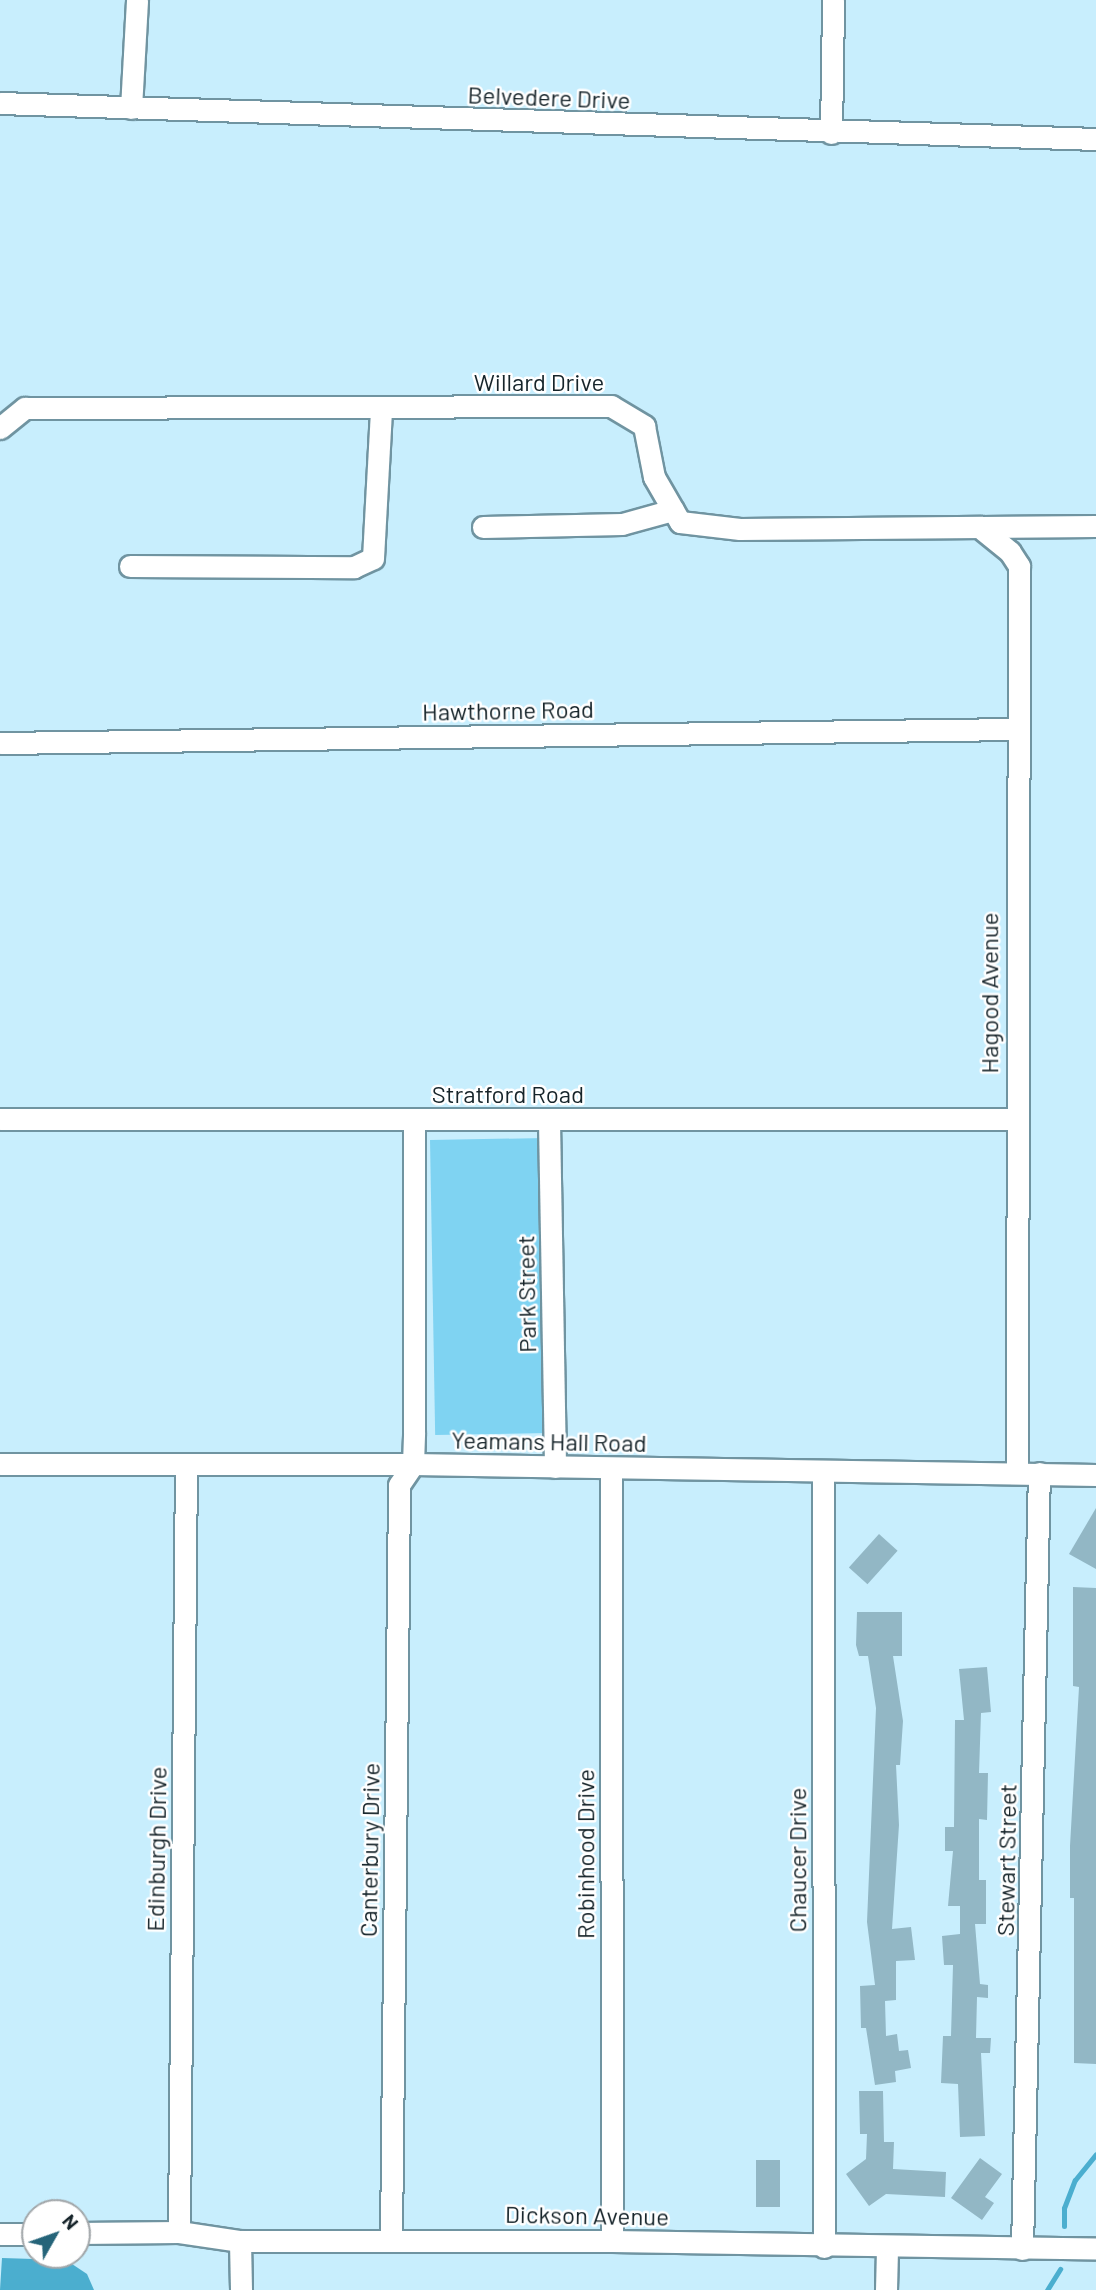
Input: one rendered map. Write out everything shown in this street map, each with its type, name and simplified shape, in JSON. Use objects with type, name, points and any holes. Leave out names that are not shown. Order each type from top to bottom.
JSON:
[{"type":"street","points":[[131,108],[137,0]]},
{"type":"street","points":[[831,133],[833,0]]},
{"type":"street","name":"Belvedere Drive","points":[[0,103],[831,133],[1096,139]]},
{"type":"street","name":"Willard Drive","points":[[0,428],[25,408],[611,406],[644,426],[654,477],[673,510]]},
{"type":"street","points":[[130,566],[354,567],[373,558],[381,408]]},
{"type":"street","points":[[483,527],[622,524],[673,510],[680,522],[740,529],[983,530],[1096,526]]},
{"type":"street","name":"Hagood Avenue","points":[[983,530],[1010,552],[1019,566],[1016,729],[1017,1472]]},
{"type":"street","name":"Hawthorne Road","points":[[0,743],[1016,729]]},
{"type":"street","name":"Stratford Road","points":[[0,1119],[1016,1119]]},
{"type":"street","points":[[413,1464],[414,1121]]},
{"type":"street","name":"Park Street","points":[[549,1121],[555,1467]]},
{"type":"street","name":"Yeamans Hall Road","points":[[0,1464],[186,1467],[413,1464],[823,1473],[1017,1472],[1096,1475]]},
{"type":"street","name":"Canterbury Drive","points":[[391,2240],[399,1485],[413,1464]]},
{"type":"street","name":"Edinburgh Drive","points":[[179,2231],[186,1467]]},
{"type":"street","name":"Robinhood Drive","points":[[611,1468],[612,2241]]},
{"type":"street","name":"Chaucer Drive","points":[[823,1473],[824,2247]]},
{"type":"street","name":"Stewart Street","points":[[1022,2249],[1039,1473]]},
{"type":"street","name":"Dickson Avenue","points":[[91,2233],[179,2231],[240,2241],[612,2241],[824,2247],[1096,2249]]},
{"type":"street","points":[[0,2234],[21,2234]]},
{"type":"street","points":[[240,2241],[241,2290]]},
{"type":"street","points":[[886,2290],[887,2248]]},
{"type":"shaded area","points":[[545,1138],[550,1433],[435,1435],[430,1140]]},
{"type":"shaded area","points":[[2,2258],[21,2259],[21,2269],[80,2269],[87,2274],[94,2290],[0,2290]]},
{"type":"building","points":[[1096,1508],[1096,1569],[1069,1554]]},
{"type":"building","points":[[879,1534],[898,1551],[867,1584],[849,1567]]},
{"type":"building","points":[[1073,1587],[1096,1588],[1096,2064],[1074,2063],[1074,1898],[1070,1898],[1070,1846],[1079,1687],[1073,1686]]},
{"type":"building","points":[[857,1612],[902,1612],[902,1656],[893,1656],[903,1721],[900,1765],[896,1765],[899,1825],[892,1929],[911,1927],[915,1960],[896,1961],[896,2000],[885,2001],[886,2036],[897,2034],[899,2051],[908,2050],[911,2068],[895,2071],[896,2082],[875,2085],[866,2028],[861,2028],[860,1986],[875,1985],[867,1922],[876,1708],[868,1656],[859,1656],[856,1645]]},
{"type":"building","points":[[987,1667],[991,1712],[981,1713],[979,1773],[988,1773],[987,1820],[979,1819],[979,1880],[986,1880],[986,1924],[975,1924],[980,1984],[988,1985],[988,1998],[977,1997],[976,2038],[991,2038],[990,2053],[981,2053],[985,2136],[960,2137],[958,2084],[941,2083],[943,2036],[951,2036],[953,1965],[944,1965],[942,1936],[960,1934],[960,1906],[948,1906],[953,1851],[945,1851],[945,1827],[954,1827],[955,1720],[964,1720],[959,1669]]},
{"type":"building","points":[[859,2091],[883,2091],[884,2142],[894,2142],[893,2169],[946,2172],[945,2197],[886,2194],[869,2206],[846,2174],[866,2159],[867,2134],[860,2134]]},
{"type":"building","points":[[980,2158],[1002,2174],[985,2197],[994,2203],[982,2220],[951,2198]]},
{"type":"building","points":[[756,2160],[780,2160],[780,2207],[756,2207]]},
{"type":"waterway","points":[[1064,2226],[1064,2208],[1075,2180],[1096,2154]]},
{"type":"waterway","points":[[1047,2290],[1060,2269]]}]
